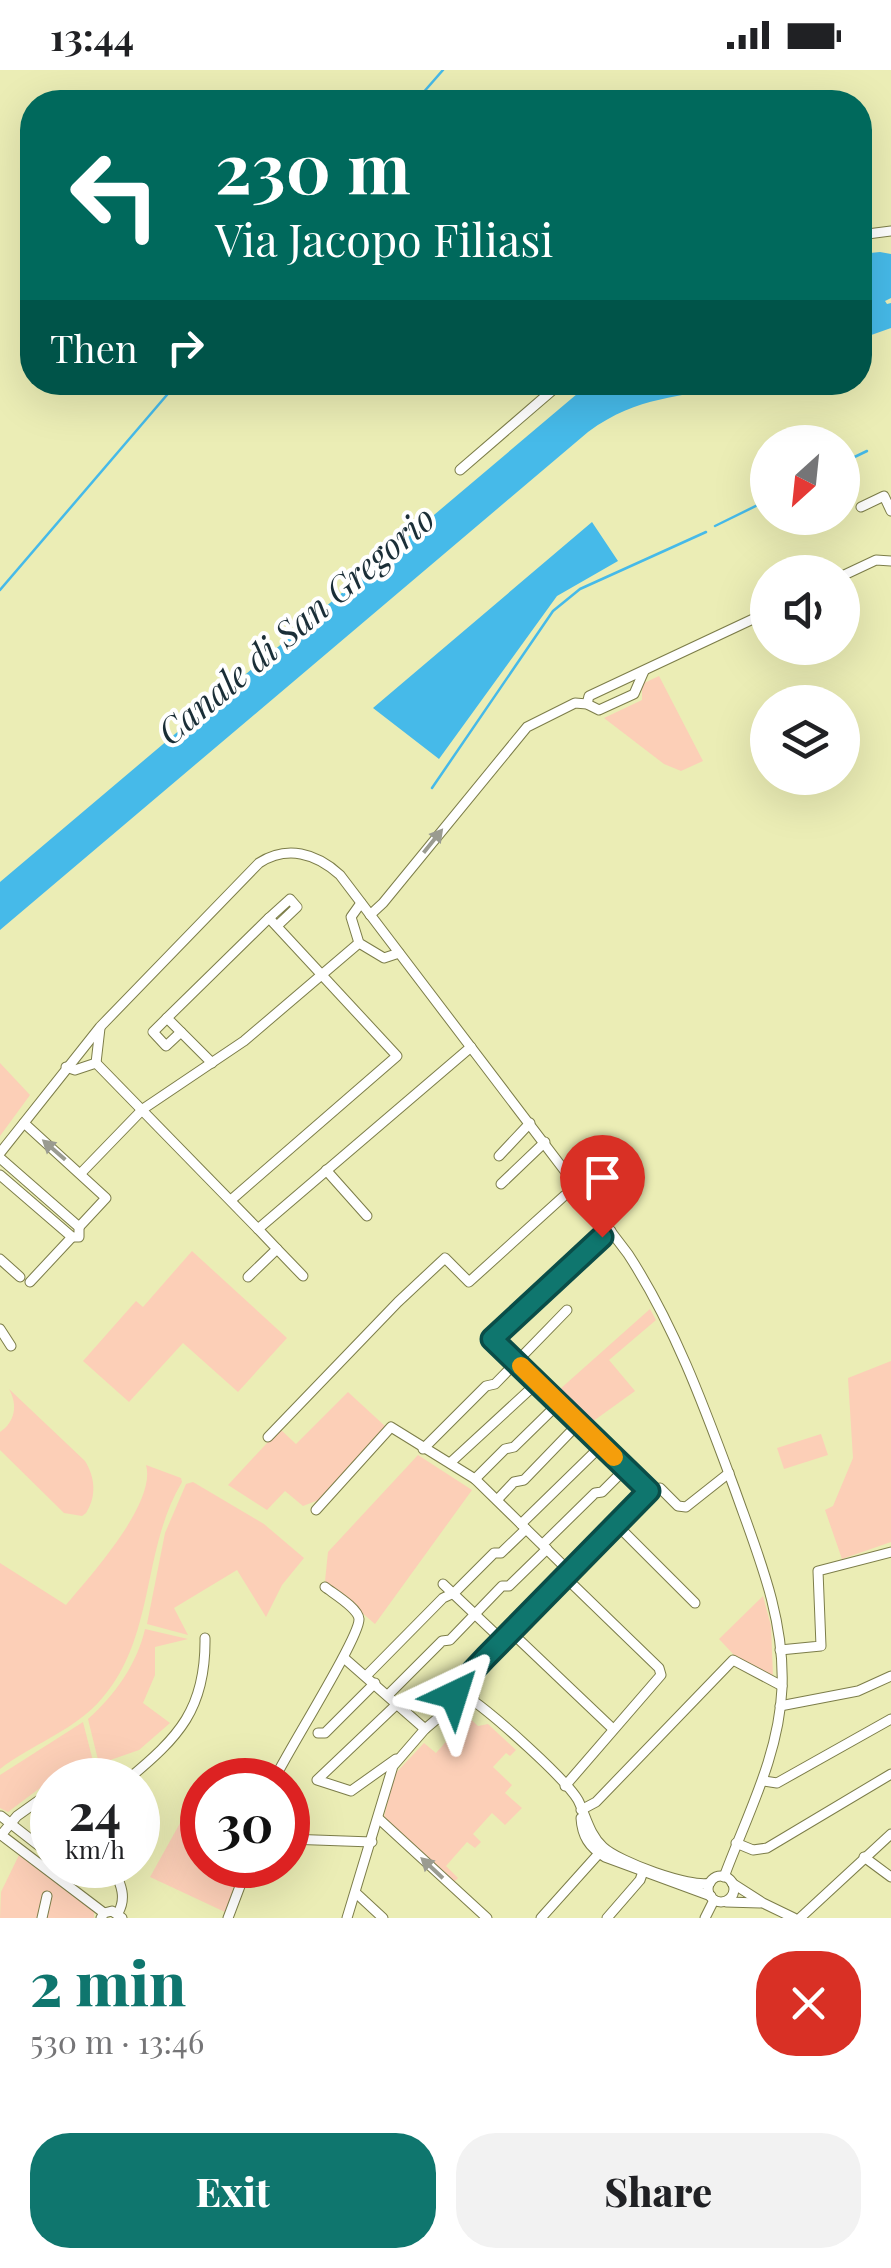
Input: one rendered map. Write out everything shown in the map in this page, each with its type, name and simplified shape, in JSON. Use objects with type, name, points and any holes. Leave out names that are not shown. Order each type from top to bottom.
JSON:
[{"type":"street","points":[[460,470],[547,395]]},
{"type":"street","points":[[861,507],[884,496],[891,511]]},
{"type":"street","points":[[860,568],[876,560],[891,561]]},
{"type":"street","points":[[370,914],[527,727],[750,621]]},
{"type":"street","points":[[582,703],[599,710],[634,694],[638,676]]},
{"type":"street","points":[[0,1258],[25,1279],[72,1237],[80,1236],[79,1227],[0,1156],[100,1027],[245,875],[269,857],[295,852],[313,856],[340,875],[611,1231],[660,1309],[728,1473],[778,1617],[782,1686],[764,1780],[736,1843],[728,1880],[732,1896],[716,1899],[705,1918]]},
{"type":"street","points":[[361,903],[351,917],[359,943],[384,958],[399,954]]},
{"type":"street","points":[[181,1032],[166,1046],[153,1032],[273,922],[398,1056],[232,1200]]},
{"type":"street","points":[[83,1171],[143,1110],[244,1040],[359,943]]},
{"type":"street","points":[[167,1018],[212,1063]]},
{"type":"street","points":[[96,1063],[100,1027]]},
{"type":"street","points":[[258,1229],[471,1046]]},
{"type":"street","points":[[66,1067],[76,1070],[96,1063]]},
{"type":"street","points":[[96,1063],[303,1276]]},
{"type":"street","points":[[24,1123],[106,1198],[79,1227]]},
{"type":"street","points":[[498,1156],[530,1123]]},
{"type":"street","points":[[501,1184],[544,1142]]},
{"type":"street","points":[[326,1170],[367,1216]]},
{"type":"street","points":[[0,1175],[72,1237]]},
{"type":"street","points":[[268,1437],[445,1258],[469,1282],[564,1196],[579,1188]]},
{"type":"street","points":[[611,1231],[492,1339],[649,1491]]},
{"type":"street","points":[[248,1277],[278,1249]]},
{"type":"street","points":[[423,1449],[568,1310]]},
{"type":"street","points":[[0,1330],[11,1346]]},
{"type":"street","points":[[450,1463],[538,1382]]},
{"type":"street","points":[[475,1479],[506,1448],[514,1448],[559,1403]]},
{"type":"street","points":[[497,1500],[514,1482],[524,1480],[579,1423]]},
{"type":"street","points":[[316,1510],[391,1427],[398,1430],[475,1479],[545,1546],[661,1671],[660,1679],[565,1786]]},
{"type":"street","points":[[318,1733],[325,1733],[443,1598],[500,1553],[602,1445]]},
{"type":"street","points":[[388,1695],[442,1641],[450,1640],[502,1586],[509,1586],[595,1493],[602,1492],[626,1468]]},
{"type":"street","points":[[457,1702],[455,1690],[466,1685],[471,1673],[502,1640],[649,1491],[660,1488],[678,1506],[686,1507],[728,1473]]},
{"type":"street","points":[[616,1525],[695,1603]]},
{"type":"street","points":[[780,1650],[821,1646],[818,1571],[891,1552]]},
{"type":"street","points":[[443,1584],[502,1640]]},
{"type":"street","points":[[287,1758],[344,1658],[359,1617],[326,1587]]},
{"type":"street","points":[[511,1632],[613,1729]]},
{"type":"street","points":[[151,1758],[170,1743],[192,1713],[202,1684],[204,1638]]},
{"type":"street","points":[[344,1658],[425,1730]]},
{"type":"street","points":[[581,1810],[596,1802],[733,1660],[782,1686]]},
{"type":"street","points":[[780,1706],[858,1691],[891,1676]]},
{"type":"street","points":[[466,1685],[472,1690],[472,1700]]},
{"type":"street","points":[[457,1702],[464,1705],[472,1700]]},
{"type":"street","points":[[472,1700],[491,1713],[575,1797],[602,1851],[716,1899],[763,1903]]},
{"type":"street","points":[[397,1704],[317,1780],[351,1791],[400,1756],[457,1702]]},
{"type":"street","points":[[764,1780],[777,1783],[891,1720]]},
{"type":"street","points":[[347,1918],[391,1771],[400,1756]]},
{"type":"street","points":[[736,1843],[753,1850],[767,1848],[891,1774]]},
{"type":"street","points":[[30,1805],[1,1834],[102,1915],[120,1915],[121,1888]]},
{"type":"street","points":[[1,1816],[30,1839]]},
{"type":"street","points":[[378,1818],[486,1918]]},
{"type":"street","points":[[644,1870],[690,1884],[728,1880],[763,1903],[797,1918],[891,1834]]},
{"type":"street","points":[[310,1840],[372,1842]]},
{"type":"street","points":[[541,1918],[602,1851]]},
{"type":"street","points":[[864,1857],[891,1877]]},
{"type":"street","points":[[606,1918],[644,1870]]},
{"type":"street","points":[[710,1883],[716,1899]]},
{"type":"street","points":[[228,1918],[239,1888]]},
{"type":"street","points":[[356,1893],[384,1918]]},
{"type":"street","points":[[42,1918],[47,1896]]},
{"type":"shaded area","points":[[659,676],[703,761],[681,771],[664,764],[604,718],[642,700],[642,684]]},
{"type":"shaded area","points":[[0,1063],[30,1095],[0,1136]]},
{"type":"shaded area","points":[[192,1251],[287,1338],[238,1392],[183,1343],[129,1402],[83,1361],[136,1301],[143,1307]]},
{"type":"shaded area","points":[[650,1309],[656,1320],[609,1360],[635,1391],[592,1422],[559,1390]]},
{"type":"shaded area","points":[[891,1361],[891,1542],[842,1559],[825,1510],[833,1506],[853,1458],[848,1378]]},
{"type":"shaded area","points":[[9,1389],[85,1461],[93,1480],[93,1493],[90,1507],[82,1516],[64,1513],[0,1450],[0,1432],[14,1413]]},
{"type":"shaded area","points":[[348,1392],[386,1427],[321,1499],[303,1506],[285,1491],[267,1510],[228,1485],[280,1429],[296,1444]]},
{"type":"shaded area","points":[[821,1434],[828,1455],[784,1469],[777,1448]]},
{"type":"shaded area","points":[[418,1455],[472,1490],[375,1624],[325,1581],[328,1552]]},
{"type":"shaded area","points":[[146,1465],[181,1478],[182,1482],[159,1537],[130,1653],[116,1679],[86,1714],[0,1769],[0,1563],[66,1605],[132,1518],[147,1481]]},
{"type":"shaded area","points":[[193,1482],[264,1524],[304,1558],[282,1585],[266,1617],[237,1570],[174,1608],[188,1635],[147,1624],[165,1533],[186,1484]]},
{"type":"shaded area","points":[[763,1596],[771,1626],[773,1676],[734,1655],[719,1639]]},
{"type":"shaded area","points":[[145,1629],[188,1639],[155,1647],[155,1675],[143,1703],[170,1723],[139,1750],[116,1758],[98,1758],[88,1719],[124,1678]]},
{"type":"shaded area","points":[[463,1712],[478,1726],[488,1724],[516,1750],[510,1756],[506,1753],[493,1767],[512,1785],[505,1793],[522,1808],[505,1825],[492,1813],[473,1834],[481,1842],[475,1848],[467,1842],[446,1866],[458,1878],[454,1882],[384,1817],[394,1775],[424,1743],[436,1753],[451,1736],[445,1729]]},
{"type":"shaded area","points":[[83,1722],[92,1758],[30,1758],[30,1796],[8,1812],[0,1808],[0,1775]]},
{"type":"shaded area","points":[[180,1823],[180,1888],[234,1888],[225,1912],[160,1882],[160,1859]]},
{"type":"shaded area","points":[[19,1855],[30,1863],[30,1888],[63,1888],[94,1911],[94,1918],[0,1918],[1,1892]]},
{"type":"water","points":[[872,253],[891,254],[891,298],[885,301],[891,303],[891,328],[872,335]]},
{"type":"water","points":[[576,395],[682,395],[642,404],[588,432],[0,930],[0,882]]},
{"type":"water","points":[[592,522],[618,561],[557,596],[439,759],[373,708]]},
{"type":"waterway","points":[[426,90],[443,70]]},
{"type":"waterway","points":[[0,590],[167,395]]},
{"type":"waterway","points":[[860,454],[867,451]]},
{"type":"waterway","points":[[715,526],[750,509]]},
{"type":"waterway","points":[[432,788],[553,611],[580,589],[706,532]]},
{"type":"slow traffic","points":[[521,1366],[614,1457]]},
{"type":"route","points":[[454,1695],[486,1657],[649,1491],[492,1339],[602,1237]]},
{"type":"water label","name":"Canale di San Gregorio","points":[[295,624]]}]
